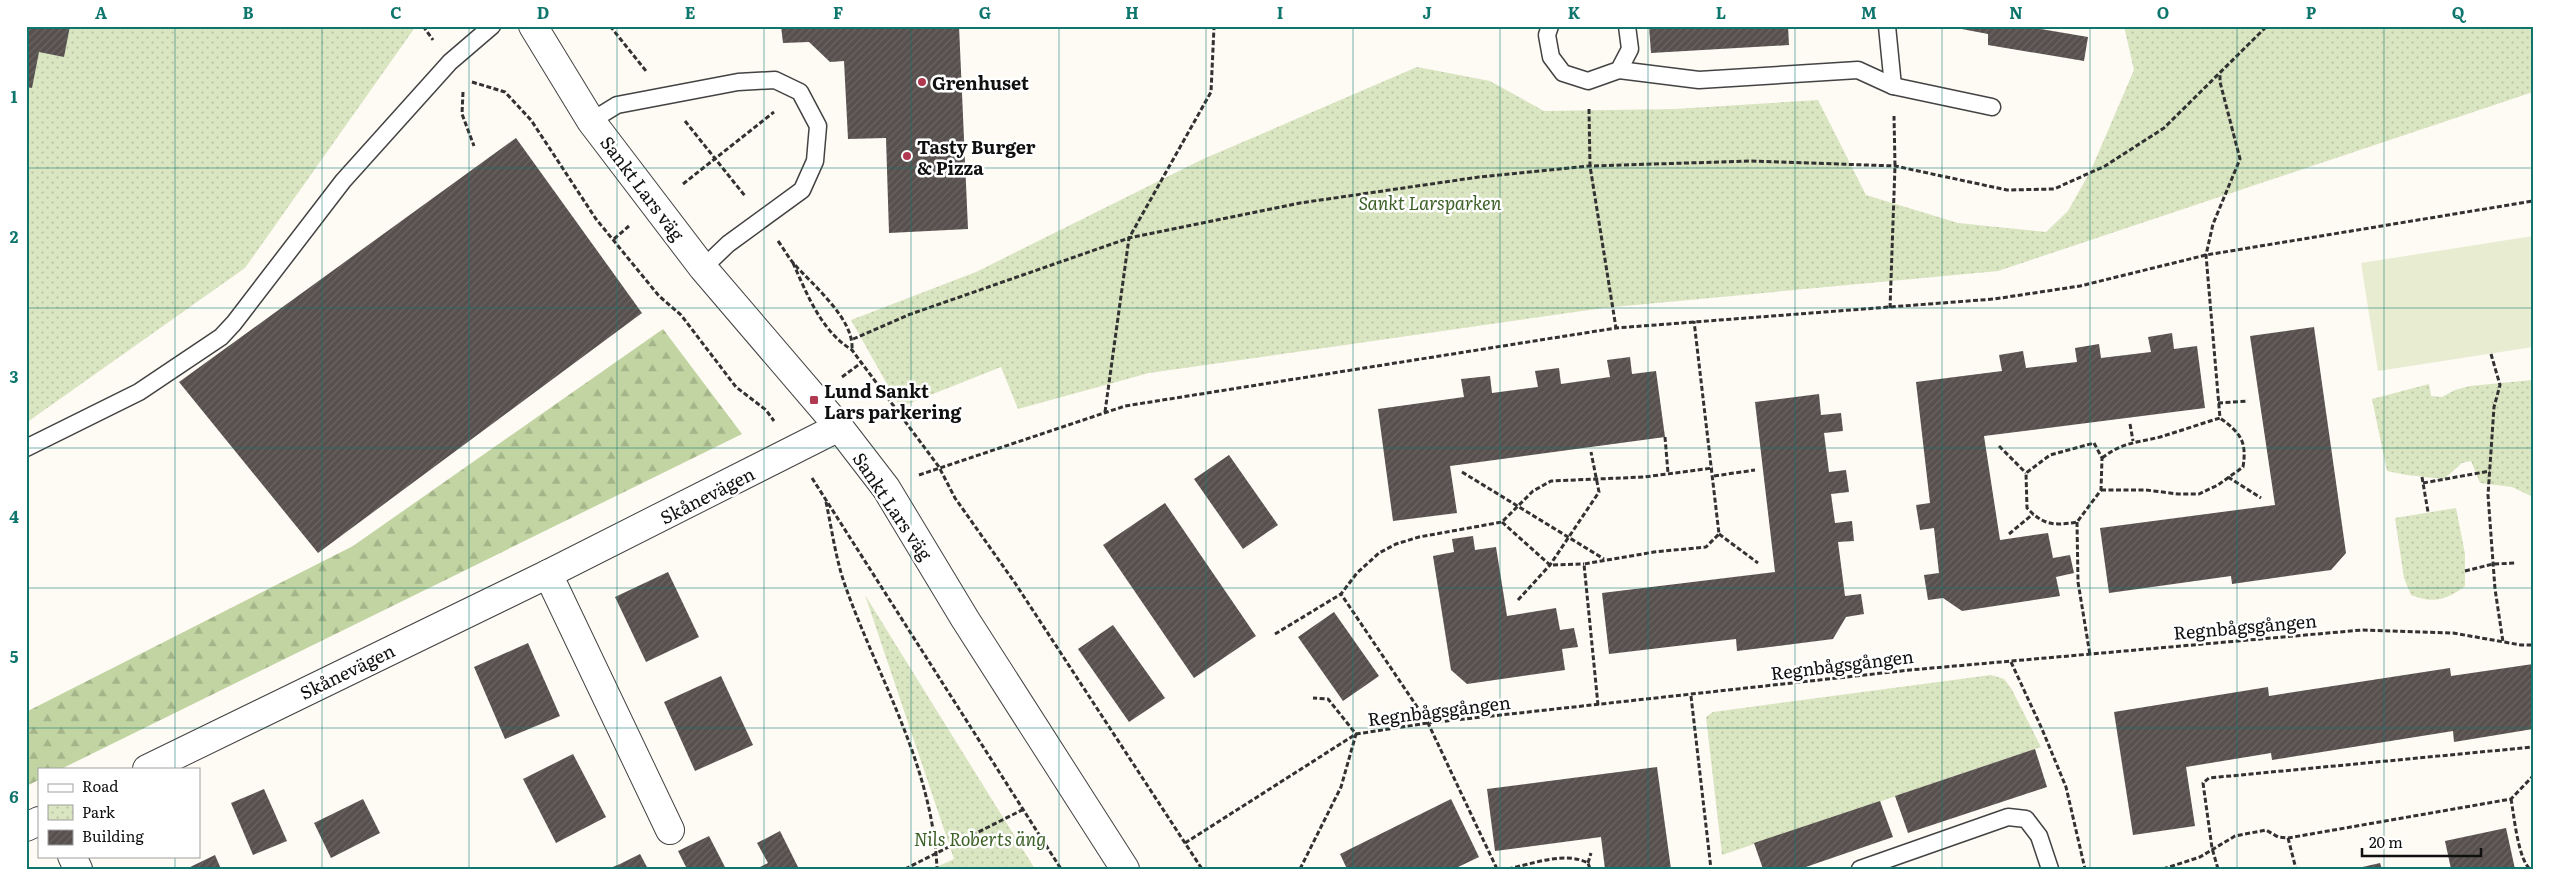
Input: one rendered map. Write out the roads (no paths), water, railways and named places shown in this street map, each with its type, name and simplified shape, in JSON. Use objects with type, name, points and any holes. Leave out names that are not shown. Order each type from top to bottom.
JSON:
[{"type":"street","name":"Sankt Lars väg","points":[[533,26],[591,121],[656,203],[703,268],[839,428],[886,488],[965,619],[1122,866]]},
{"type":"street","name":"Skånevägen","points":[[149,768],[548,574],[839,428]]},
{"type":"street","points":[[548,574],[670,830]]},
{"type":"street","points":[[26,827],[38,821]]},
{"type":"lane","points":[[26,448],[139,392],[221,336],[234,323],[343,181],[450,62],[492,26]]},
{"type":"lane","points":[[1550,26],[1547,34],[1551,57],[1563,73],[1588,81],[1619,70],[1700,80],[1858,70],[1893,86],[1992,107]]},
{"type":"lane","points":[[1619,70],[1630,49],[1627,26]]},
{"type":"lane","points":[[1888,26],[1893,86]]},
{"type":"lane","points":[[591,121],[617,105],[738,82],[775,80],[800,92],[818,126],[814,161],[802,190],[728,244],[703,268]]},
{"type":"lane","points":[[1860,869],[2008,817],[2026,819],[2038,836],[2050,869]]},
{"type":"place","name":"Grenhuset","points":[[922,82]]},
{"type":"place","name":"Tasty Burger & Pizza","points":[[907,156]]},
{"type":"place","name":"Lund Sankt Lars parkering","points":[[814,400]]},
{"type":"park label","name":"Sankt Larsparken","points":[[1430,202]]},
{"type":"park label","name":"Nils Roberts äng","points":[[980,838]]}]
